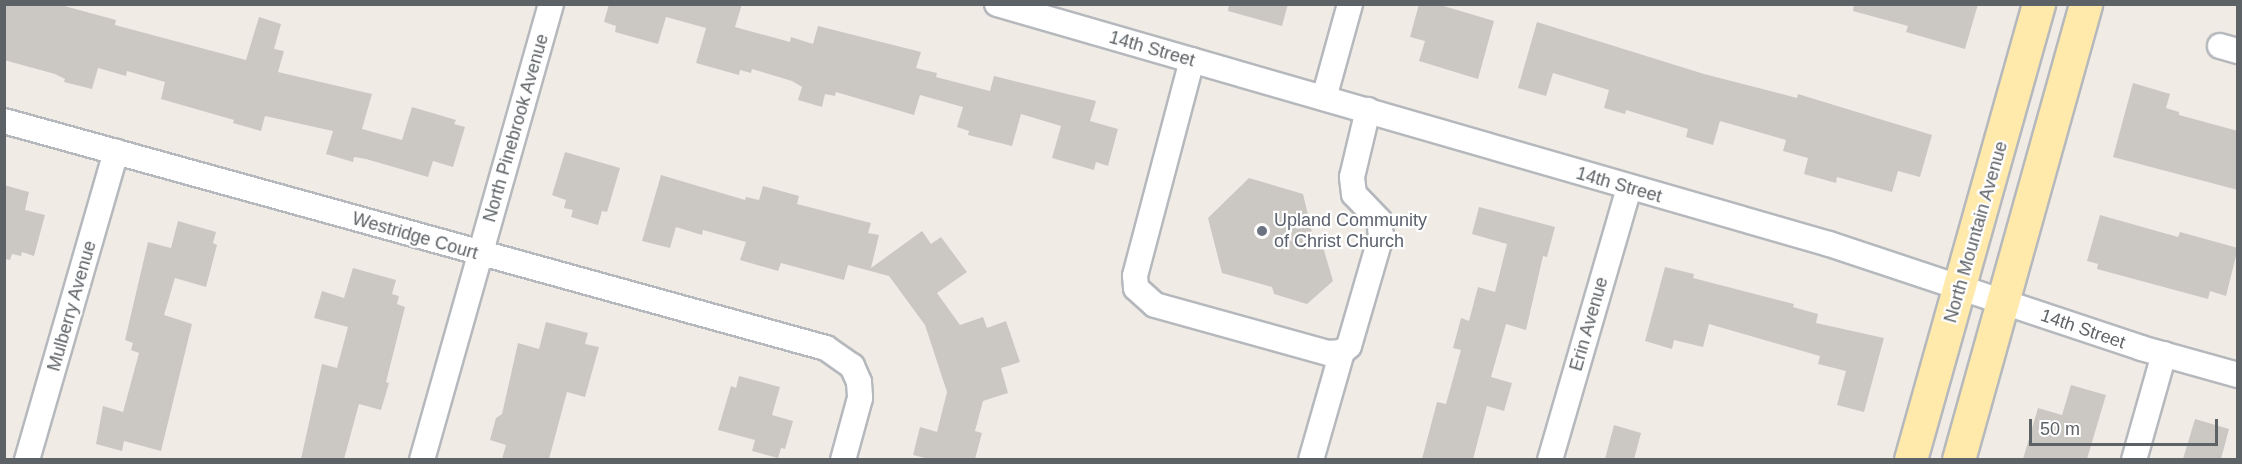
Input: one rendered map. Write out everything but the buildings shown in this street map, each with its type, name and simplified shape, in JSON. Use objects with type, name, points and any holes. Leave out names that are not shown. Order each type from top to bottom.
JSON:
[{"type":"main road","name":"North Mountain Avenue","points":[[1911,459],[2039,4]]},
{"type":"main road","points":[[1959,459],[2086,4]]},
{"type":"street","name":"North Pinebrook Avenue","points":[[422,459],[551,4]]},
{"type":"street","name":"14th Street","points":[[997,4],[1829,244],[2164,354],[2238,375]]},
{"type":"street","points":[[1324,98],[1350,4]]},
{"type":"street","points":[[1192,60],[1135,276],[1136,288],[1155,305],[1328,353],[1342,352]]},
{"type":"street","points":[[1311,459],[1342,352],[1349,346],[1381,236],[1379,220],[1354,194],[1352,177],[1368,110]]},
{"type":"street","name":"Westridge Court","points":[[4,121],[481,255],[826,348],[852,366],[859,382],[860,398],[843,459]]},
{"type":"street","name":"Mulberry Avenue","points":[[27,459],[116,152]]},
{"type":"street","name":"Erin Avenue","points":[[1550,459],[1629,188]]},
{"type":"street","points":[[2134,459],[2164,354]]},
{"type":"place","name":"Upland Community of Christ Church","points":[[1262,231]]}]
